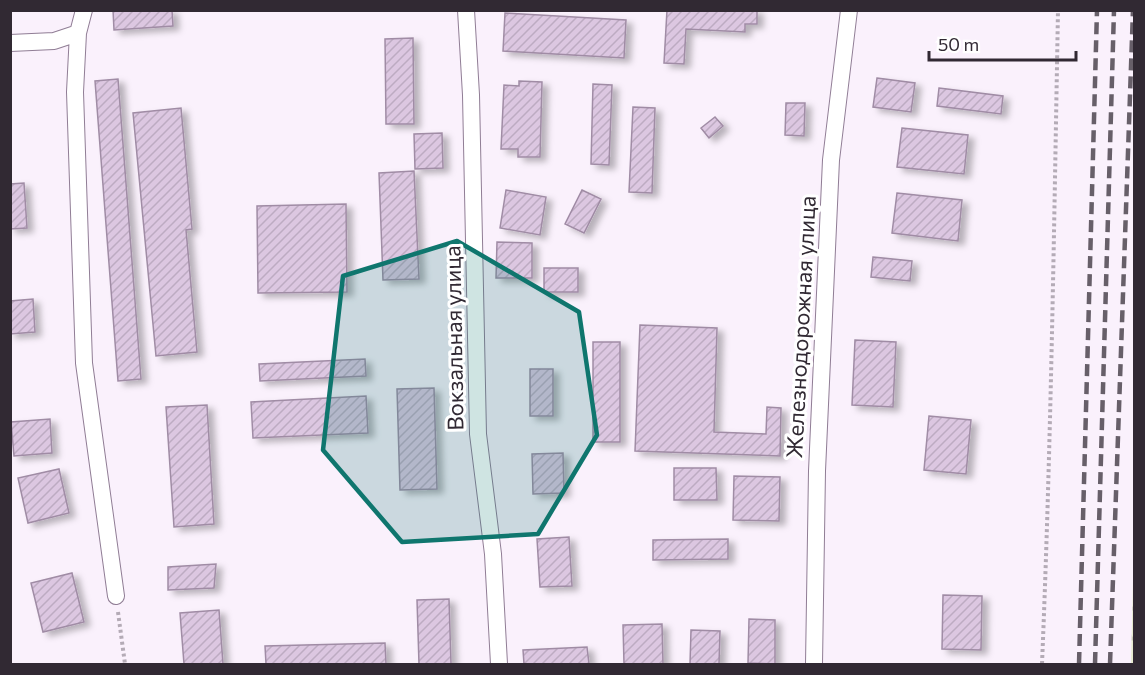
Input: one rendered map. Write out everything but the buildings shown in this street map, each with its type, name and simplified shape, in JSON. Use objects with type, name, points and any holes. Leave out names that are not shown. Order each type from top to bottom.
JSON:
[{"type":"street","points":[[84,10],[78,33],[75,92],[84,363],[116,596]]},
{"type":"street","name":"Вокзальная улица","points":[[466,10],[471,95],[478,434],[493,554],[499,664]]},
{"type":"street","name":"Железнодорожная улица","points":[[814,664],[817,471],[831,160],[849,10]]},
{"type":"street","points":[[10,43],[54,41],[78,33]]},
{"type":"path","points":[[1042,664],[1050,486],[1050,363],[1058,10]]},
{"type":"path","points":[[116,596],[125,664]]},
{"type":"highlighted area","points":[[457,241],[579,312],[597,435],[538,534],[402,542],[323,450],[343,276]]},
{"type":"green space","points":[[1134,536],[1134,664],[1131,664]]},
{"type":"railway","points":[[1079,664],[1097,10]]},
{"type":"railway","points":[[1095,664],[1114,10]]},
{"type":"railway","points":[[1110,664],[1133,10]]}]
